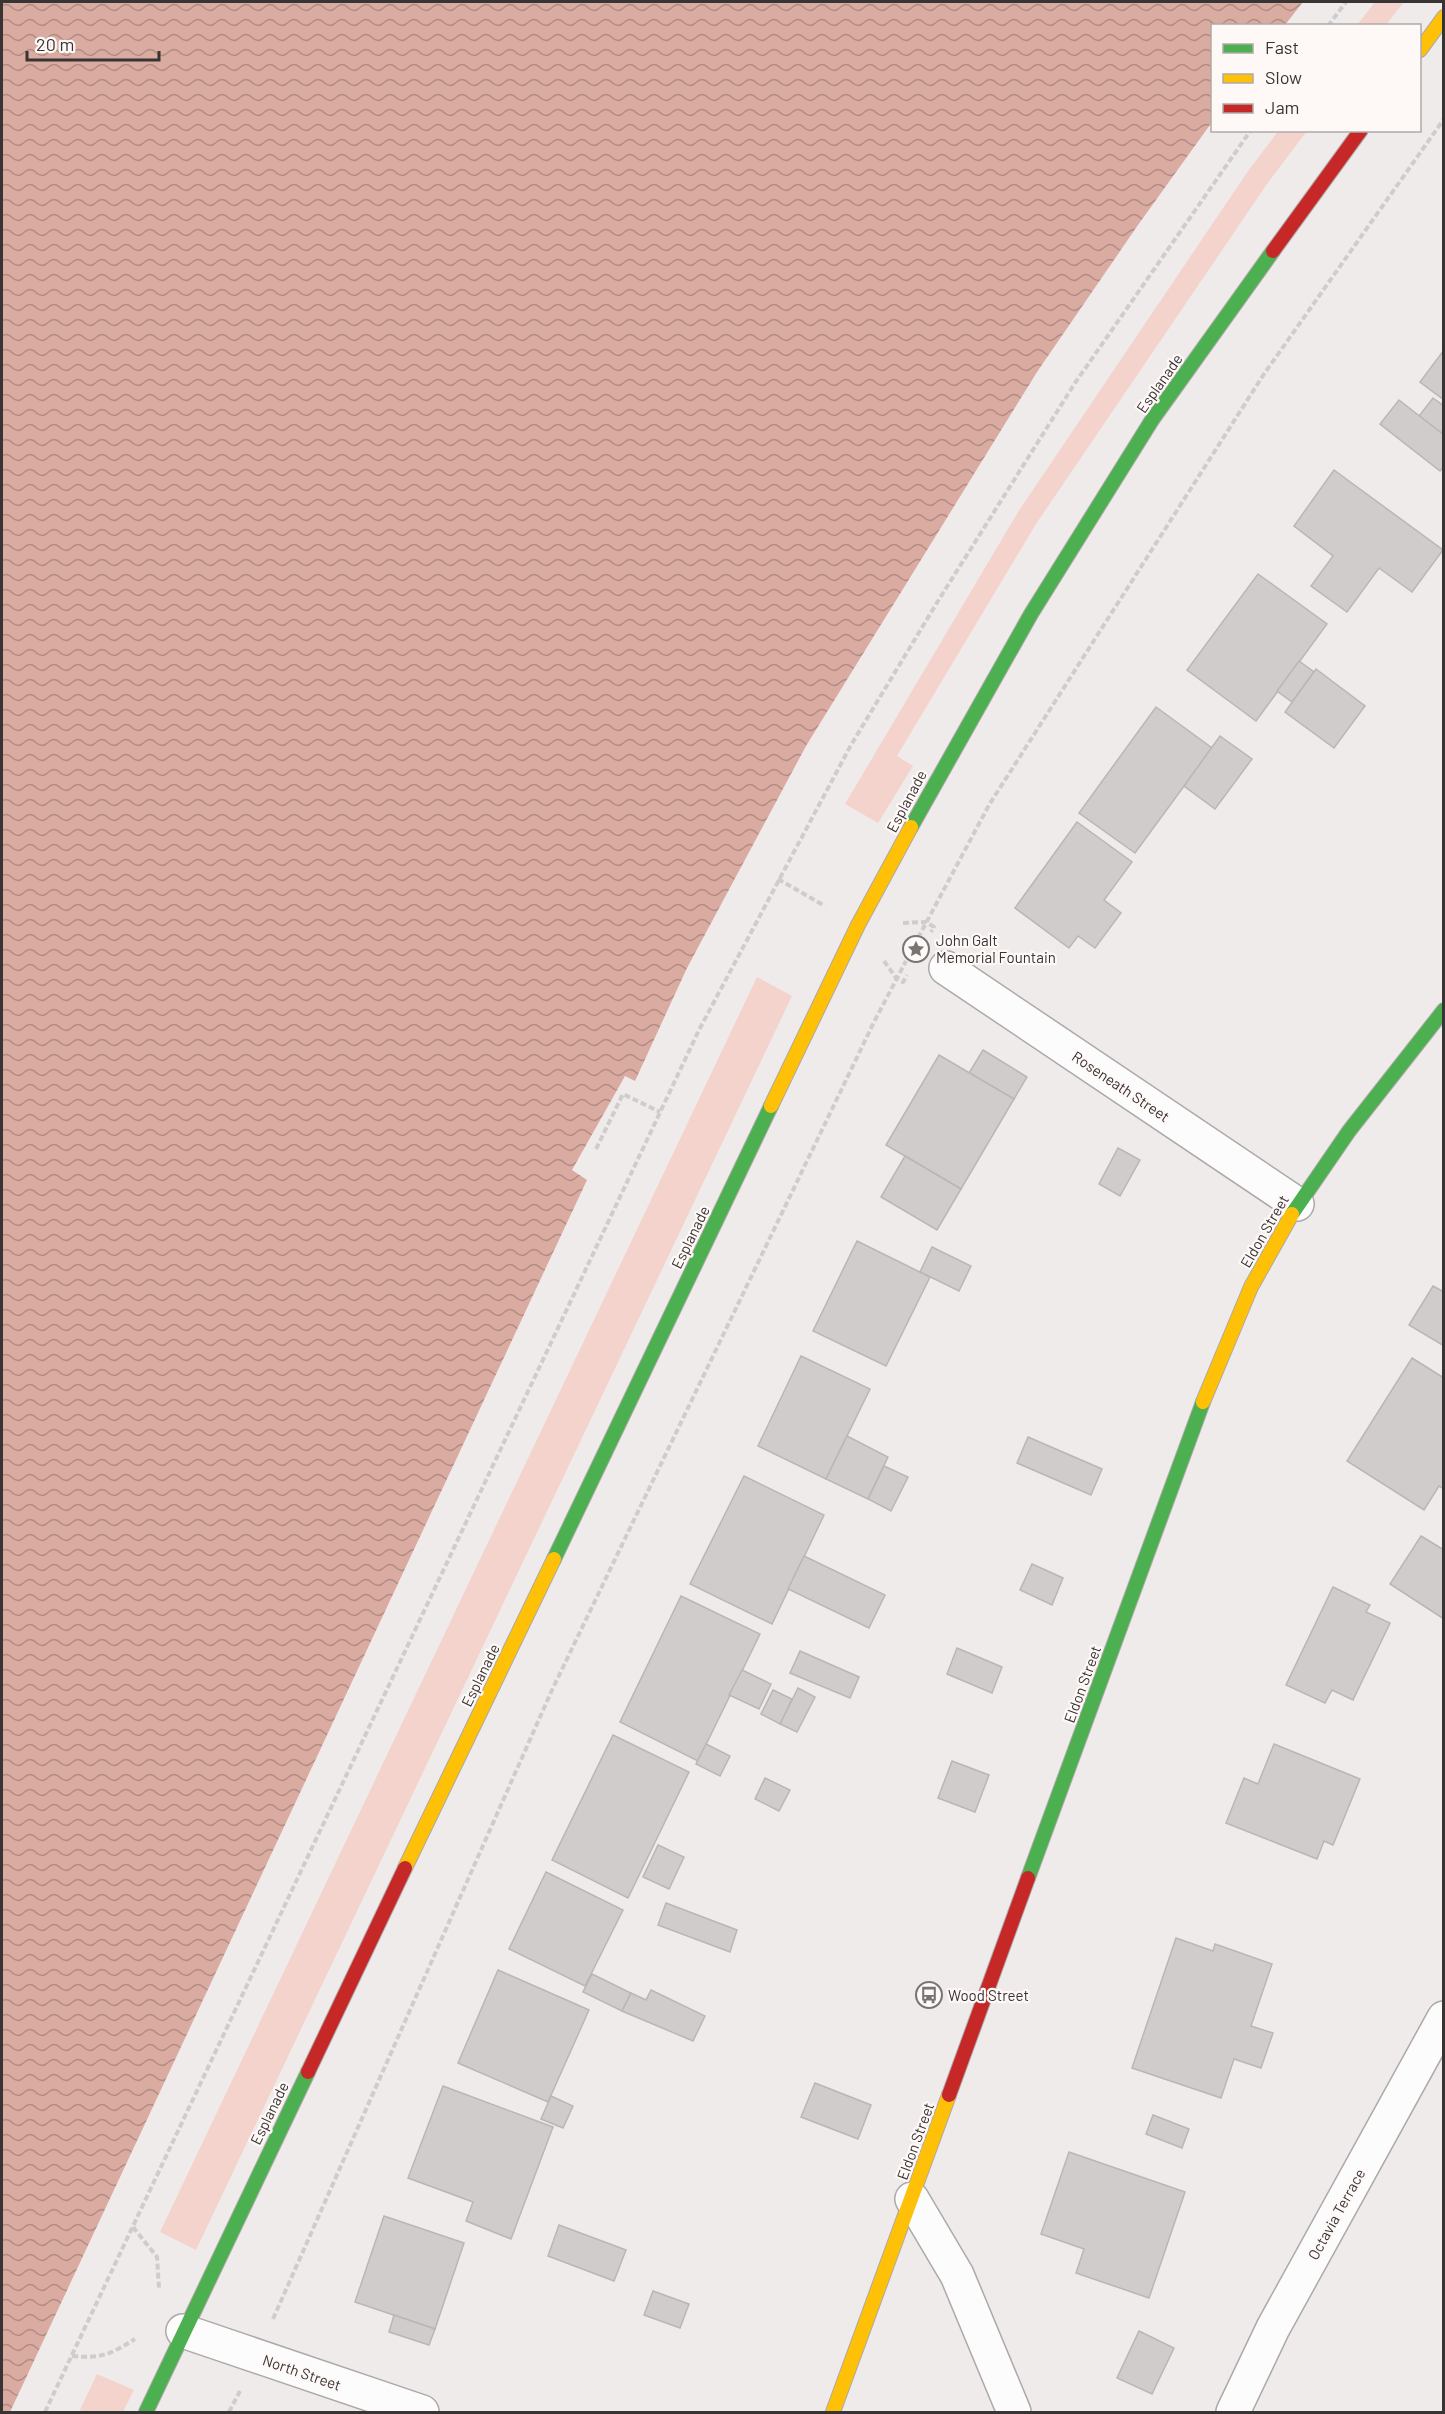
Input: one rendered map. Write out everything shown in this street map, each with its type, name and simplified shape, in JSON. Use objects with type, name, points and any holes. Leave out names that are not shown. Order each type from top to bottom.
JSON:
[{"type":"street","points":[[1421,47],[1443,17]]},
{"type":"street","name":"Esplanade","points":[[146,2412],[858,926],[946,762],[1031,614],[1152,420],[1360,132]]},
{"type":"street","name":"Roseneath Street","points":[[945,968],[1298,1204]]},
{"type":"street","name":"Eldon Street","points":[[833,2412],[1214,1372],[1265,1259],[1298,1204],[1329,1157],[1443,1010]]},
{"type":"street","name":"Octavia Terrace","points":[[1233,2412],[1273,2328],[1443,2018]]},
{"type":"street","points":[[912,2199],[957,2275],[1014,2412]]},
{"type":"street","name":"North Street","points":[[183,2331],[422,2412]]},
{"type":"path","points":[[1330,24],[1346,2]]},
{"type":"path","points":[[916,941],[989,805],[1264,374],[1443,119]]},
{"type":"path","points":[[45,2412],[699,1030],[778,879],[862,726],[1063,403],[1250,132]]},
{"type":"path","points":[[778,879],[858,926]]},
{"type":"path","points":[[229,2412],[552,1690],[906,960]]},
{"type":"path","points":[[596,1149],[623,1094],[660,1112]]},
{"type":"path","points":[[133,2227],[157,2257],[159,2289]]},
{"type":"path","points":[[72,2356],[93,2358],[110,2354],[137,2338]]},
{"type":"shaded area","points":[[1375,2],[1404,2],[1387,24],[1358,24]]},
{"type":"shaded area","points":[[1277,132],[1306,132],[1267,184],[1036,524],[897,756],[913,766],[878,823],[845,804],[1018,512],[1248,171]]},
{"type":"shaded area","points":[[757,977],[792,996],[196,2250],[160,2232]]},
{"type":"shaded area","points":[[97,2374],[134,2390],[123,2412],[79,2412]]},
{"type":"water","points":[[2,2],[1303,2],[1286,24],[1211,24],[1211,123],[1037,372],[806,746],[687,968],[635,1081],[625,1076],[572,1170],[587,1180],[10,2412],[2,2412]]},
{"type":"building","points":[[1444,350],[1444,400],[1420,382]]},
{"type":"building","points":[[1433,398],[1444,406],[1444,435],[1419,416]]},
{"type":"building","points":[[1399,400],[1444,435],[1444,466],[1440,471],[1380,424]]},
{"type":"building","points":[[1334,470],[1443,550],[1412,592],[1379,568],[1347,612],[1311,586],[1333,556],[1294,526]]},
{"type":"building","points":[[1258,574],[1327,624],[1256,721],[1187,670]]},
{"type":"building","points":[[1299,661],[1314,672],[1292,702],[1277,691]]},
{"type":"building","points":[[1316,669],[1365,706],[1334,748],[1285,712]]},
{"type":"building","points":[[1156,707],[1212,748],[1135,853],[1079,813]]},
{"type":"building","points":[[1220,736],[1252,759],[1215,809],[1184,786]]},
{"type":"building","points":[[1077,822],[1132,862],[1104,900],[1121,913],[1095,948],[1078,936],[1069,948],[1015,908]]},
{"type":"building","points":[[983,1050],[1027,1077],[1014,1099],[969,1073]]},
{"type":"building","points":[[939,1055],[1014,1099],[961,1189],[886,1145]]},
{"type":"building","points":[[1118,1148],[1140,1160],[1120,1196],[1099,1184]]},
{"type":"building","points":[[905,1156],[961,1189],[937,1230],[881,1197]]},
{"type":"building","points":[[857,1241],[930,1277],[886,1366],[813,1331]]},
{"type":"building","points":[[932,1247],[971,1266],[959,1291],[920,1272]]},
{"type":"building","points":[[1433,1286],[1444,1292],[1444,1346],[1409,1325]]},
{"type":"building","points":[[801,1356],[870,1389],[826,1479],[758,1446]]},
{"type":"building","points":[[1412,1358],[1444,1378],[1444,1489],[1439,1486],[1424,1510],[1347,1461]]},
{"type":"building","points":[[847,1436],[888,1457],[868,1499],[826,1479]]},
{"type":"building","points":[[1028,1437],[1102,1469],[1091,1495],[1017,1463]]},
{"type":"building","points":[[884,1466],[908,1477],[891,1511],[868,1499]]},
{"type":"building","points":[[744,1476],[824,1515],[772,1624],[690,1584]]},
{"type":"building","points":[[1421,1536],[1444,1550],[1444,1619],[1390,1584]]},
{"type":"building","points":[[804,1556],[885,1595],[869,1628],[788,1589]]},
{"type":"building","points":[[1032,1564],[1063,1578],[1052,1605],[1020,1590]]},
{"type":"building","points":[[1333,1587],[1370,1605],[1366,1612],[1390,1623],[1353,1700],[1332,1690],[1325,1703],[1286,1685]]},
{"type":"building","points":[[681,1596],[760,1634],[698,1761],[620,1722]]},
{"type":"building","points":[[957,1648],[1002,1667],[992,1693],[947,1674]]},
{"type":"building","points":[[800,1651],[859,1677],[850,1698],[790,1673]]},
{"type":"building","points":[[742,1670],[771,1684],[759,1709],[729,1695]]},
{"type":"building","points":[[798,1688],[815,1697],[797,1732],[780,1724]]},
{"type":"building","points":[[773,1690],[792,1699],[780,1724],[761,1714]]},
{"type":"building","points":[[613,1735],[689,1772],[628,1898],[552,1860]]},
{"type":"building","points":[[706,1744],[730,1756],[720,1776],[696,1764]]},
{"type":"building","points":[[1274,1744],[1360,1779],[1333,1845],[1324,1841],[1317,1859],[1226,1823],[1244,1778],[1258,1784]]},
{"type":"building","points":[[952,1761],[989,1775],[975,1812],[938,1798]]},
{"type":"building","points":[[765,1778],[790,1790],[779,1811],[755,1799]]},
{"type":"building","points":[[658,1845],[684,1857],[669,1889],[643,1877]]},
{"type":"building","points":[[546,1872],[623,1910],[585,1986],[509,1949]]},
{"type":"building","points":[[666,1903],[737,1930],[730,1952],[658,1925]]},
{"type":"building","points":[[1176,1938],[1213,1951],[1215,1944],[1272,1964],[1251,2026],[1273,2033],[1261,2068],[1234,2059],[1221,2098],[1132,2068]]},
{"type":"building","points":[[498,1970],[589,2010],[548,2102],[458,2063]]},
{"type":"building","points":[[592,1974],[631,1993],[622,2011],[583,1992]]},
{"type":"building","points":[[651,1990],[705,2016],[693,2041],[622,2011],[631,1993],[646,2000]]},
{"type":"building","points":[[815,2083],[871,2105],[858,2139],[801,2117]]},
{"type":"building","points":[[443,2086],[553,2127],[511,2239],[466,2221],[473,2202],[408,2178]]},
{"type":"building","points":[[551,2096],[573,2106],[563,2128],[541,2119]]},
{"type":"building","points":[[1153,2115],[1189,2129],[1182,2148],[1146,2134]]},
{"type":"building","points":[[1069,2152],[1185,2192],[1149,2298],[1076,2273],[1084,2249],[1041,2234]]},
{"type":"building","points":[[384,2216],[464,2243],[435,2329],[355,2302]]},
{"type":"building","points":[[559,2225],[626,2250],[614,2281],[548,2256]]},
{"type":"building","points":[[653,2291],[689,2304],[680,2328],[644,2315]]},
{"type":"building","points":[[394,2315],[435,2329],[429,2345],[389,2332]]},
{"type":"building","points":[[1139,2331],[1174,2348],[1152,2394],[1117,2378]]},
{"type":"traffic: fast","points":[[911,827],[1031,614],[1152,420],[1273,251]]},
{"type":"traffic: fast","points":[[1292,1214],[1349,1131],[1444,1010]]},
{"type":"traffic: fast","points":[[554,1559],[771,1106]]},
{"type":"traffic: fast","points":[[1028,1878],[1203,1402]]},
{"type":"traffic: fast","points":[[146,2412],[308,2072]]},
{"type":"traffic: slow","points":[[1421,49],[1444,17]]},
{"type":"traffic: slow","points":[[771,1106],[858,925],[911,827]]},
{"type":"traffic: slow","points":[[1203,1402],[1251,1287],[1292,1214]]},
{"type":"traffic: slow","points":[[405,1868],[554,1559]]},
{"type":"traffic: slow","points":[[833,2412],[949,2095]]},
{"type":"traffic: jam","points":[[1273,251],[1360,132]]},
{"type":"traffic: jam","points":[[308,2072],[405,1868]]},
{"type":"traffic: jam","points":[[949,2095],[1028,1878]]},
{"type":"place","name":"John Galt Memorial Fountain","points":[[916,949]]},
{"type":"place","name":"Wood Street","points":[[929,1995]]}]
